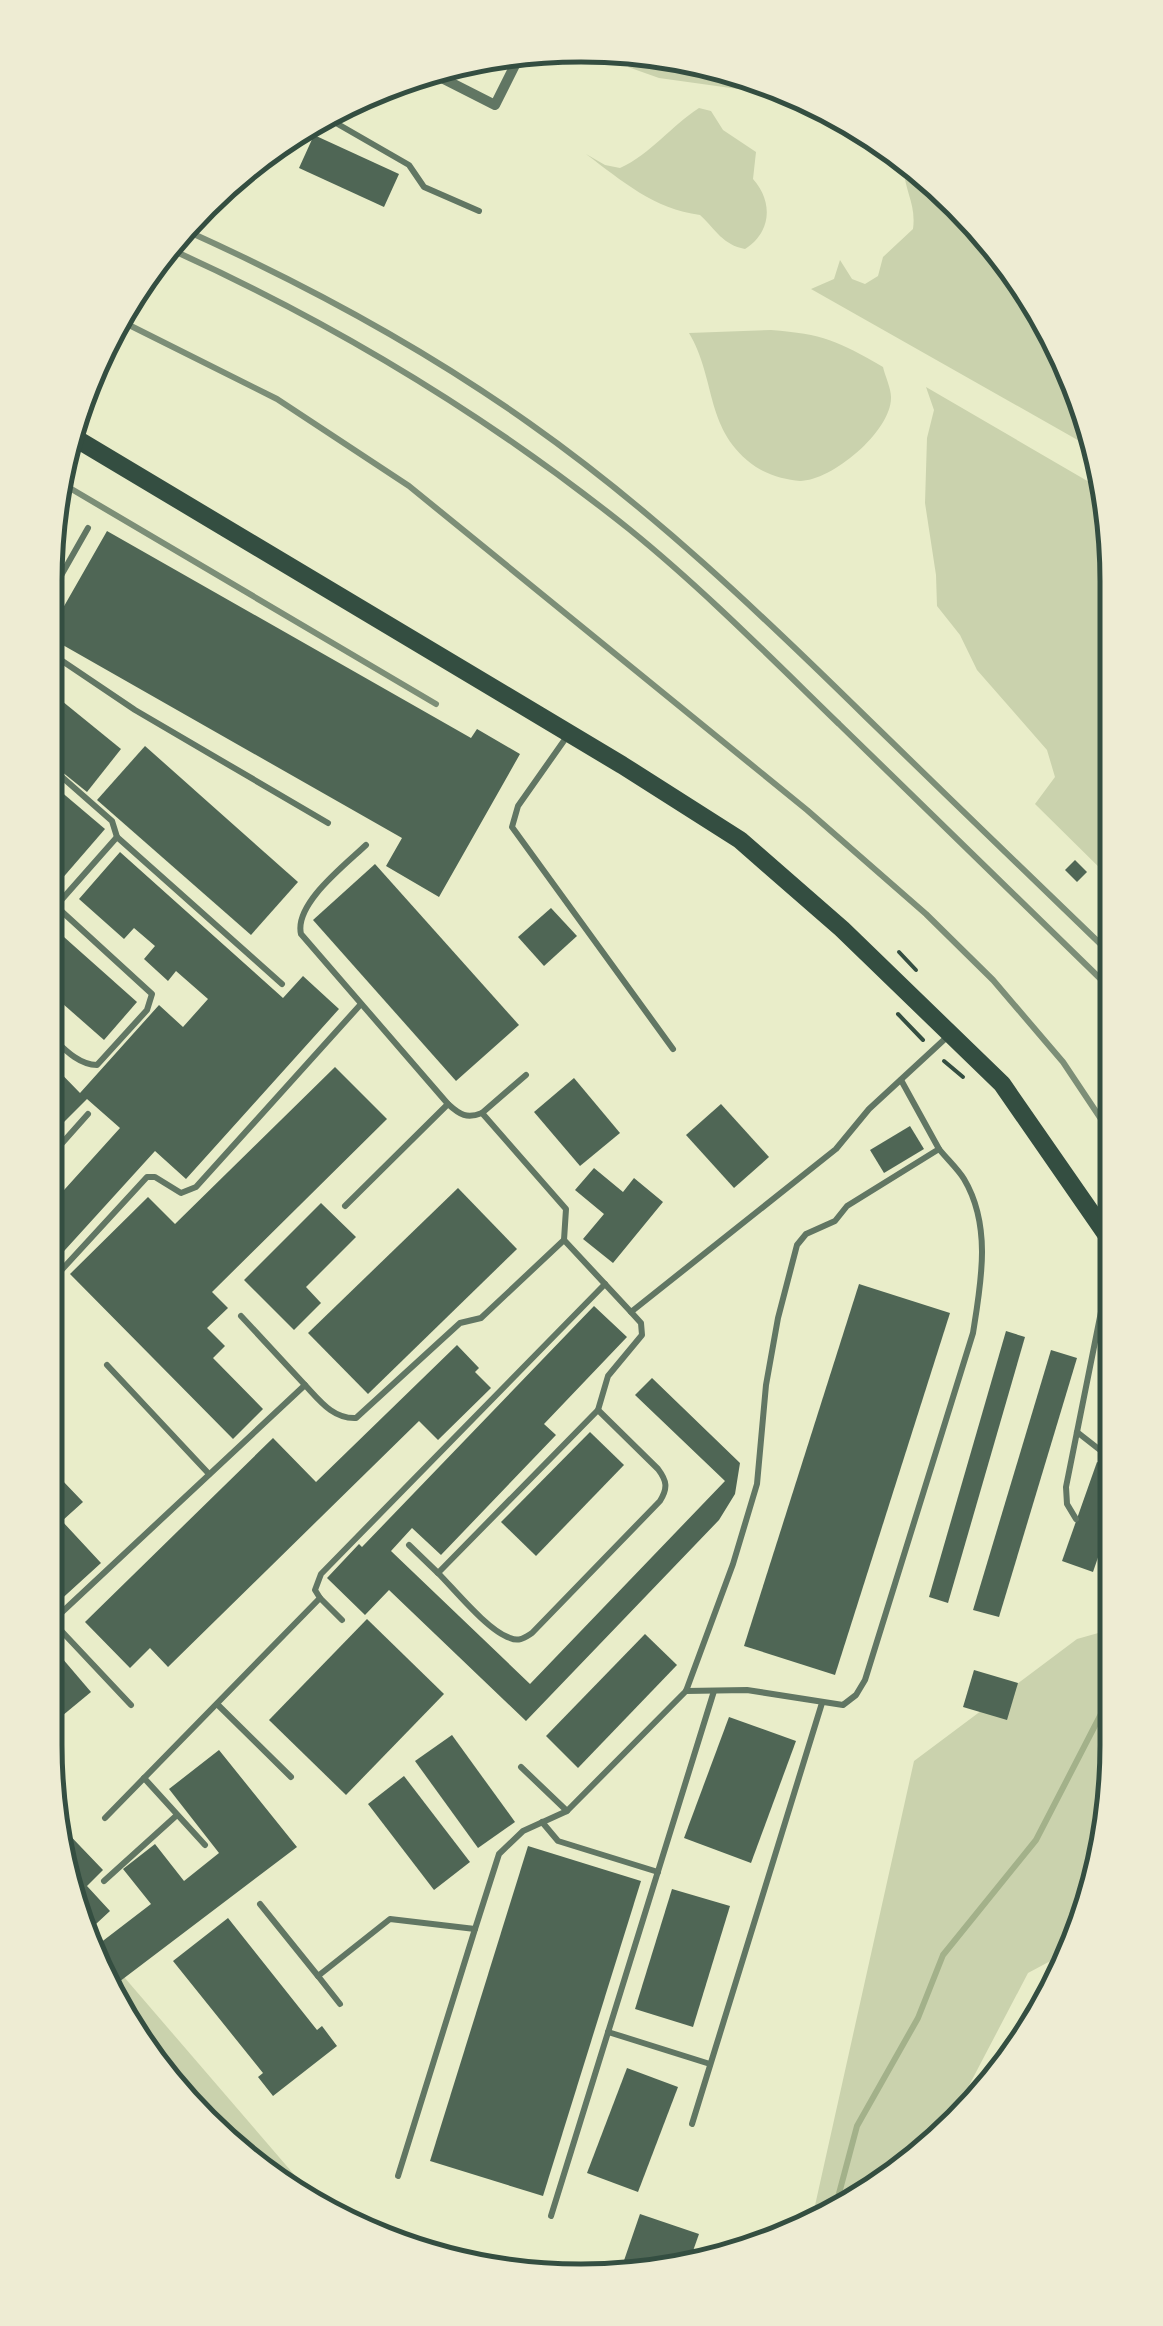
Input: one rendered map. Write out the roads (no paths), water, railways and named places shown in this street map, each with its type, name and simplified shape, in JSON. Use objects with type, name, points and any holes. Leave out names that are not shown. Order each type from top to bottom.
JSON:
[{"type":"main road","points":[[82,442],[740,840],[842,929],[1002,1084],[1100,1225]]},
{"type":"street","points":[[446,80],[495,105],[514,67]]},
{"type":"lane","points":[[337,124],[409,165],[424,186],[479,211]]},
{"type":"lane","points":[[63,573],[88,528]]},
{"type":"lane","points":[[62,661],[134,710],[328,823]]},
{"type":"lane","points":[[569,734],[518,806],[512,827],[673,1049]]},
{"type":"lane","points":[[62,777],[112,822],[117,837],[282,984]]},
{"type":"lane","points":[[62,899],[117,837]]},
{"type":"lane","points":[[366,845],[310,900],[299,923],[301,934],[459,1115],[471,1117],[482,1113],[526,1075]]},
{"type":"lane","points":[[62,911],[144,985],[152,994],[152,1002],[96,1065],[77,1059],[62,1046]]},
{"type":"lane","points":[[62,1269],[147,1177],[155,1177],[182,1193],[196,1187],[361,1004]]},
{"type":"lane","points":[[631,1312],[836,1149],[868,1109],[951,1032]]},
{"type":"lane","points":[[686,1691],[746,1690],[843,1705],[856,1696],[865,1680],[973,1333],[982,1277],[981,1227],[965,1181],[939,1149],[900,1080]]},
{"type":"lane","points":[[346,1206],[448,1104]]},
{"type":"lane","points":[[241,1316],[329,1410],[344,1418],[356,1418],[460,1323],[481,1318],[564,1240],[566,1210],[482,1113]]},
{"type":"lane","points":[[62,1143],[88,1114]]},
{"type":"lane","points":[[398,2176],[498,1854],[523,1831],[566,1810],[686,1691],[758,1484],[766,1386],[798,1245],[806,1234],[836,1221],[847,1206],[939,1149]]},
{"type":"lane","points":[[438,1573],[598,1410],[608,1376],[642,1335],[641,1324],[564,1240]]},
{"type":"lane","points":[[342,1620],[315,1590],[321,1574],[605,1284]]},
{"type":"lane","points":[[1076,1519],[1066,1504],[1066,1487],[1100,1320]]},
{"type":"lane","points":[[106,1364],[209,1474]]},
{"type":"lane","points":[[62,1612],[305,1385]]},
{"type":"lane","points":[[409,1545],[499,1632],[513,1640],[522,1639],[609,1554],[666,1491],[666,1480],[598,1410]]},
{"type":"lane","points":[[1077,1432],[1100,1450]]},
{"type":"lane","points":[[105,1818],[320,1598]]},
{"type":"lane","points":[[62,1632],[131,1705]]},
{"type":"lane","points":[[551,2216],[714,1690]]},
{"type":"lane","points":[[692,2124],[822,1703]]},
{"type":"lane","points":[[217,1704],[292,1777]]},
{"type":"lane","points":[[521,1767],[566,1810]]},
{"type":"lane","points":[[144,1778],[204,1845]]},
{"type":"lane","points":[[104,1881],[177,1815]]},
{"type":"lane","points":[[542,1822],[558,1840],[658,1872]]},
{"type":"lane","points":[[260,1904],[340,2004]]},
{"type":"lane","points":[[318,1976],[390,1919],[475,1929]]},
{"type":"lane","points":[[608,2032],[710,2064]]},
{"type":"waterway","points":[[839,2195],[857,2126],[918,2018],[943,1955],[1036,1840],[1100,1716]]},
{"type":"railway","points":[[195,235],[320,295],[405,343],[489,395],[618,490],[785,638],[1100,943]]},
{"type":"railway","points":[[180,254],[293,309],[409,375],[522,449],[629,529],[736,624],[1100,978]]},
{"type":"railway","points":[[130,326],[277,399],[409,486],[807,810],[926,914],[993,980],[1063,1062],[1100,1118]]},
{"type":"railway","points":[[71,489],[436,704]]}]
